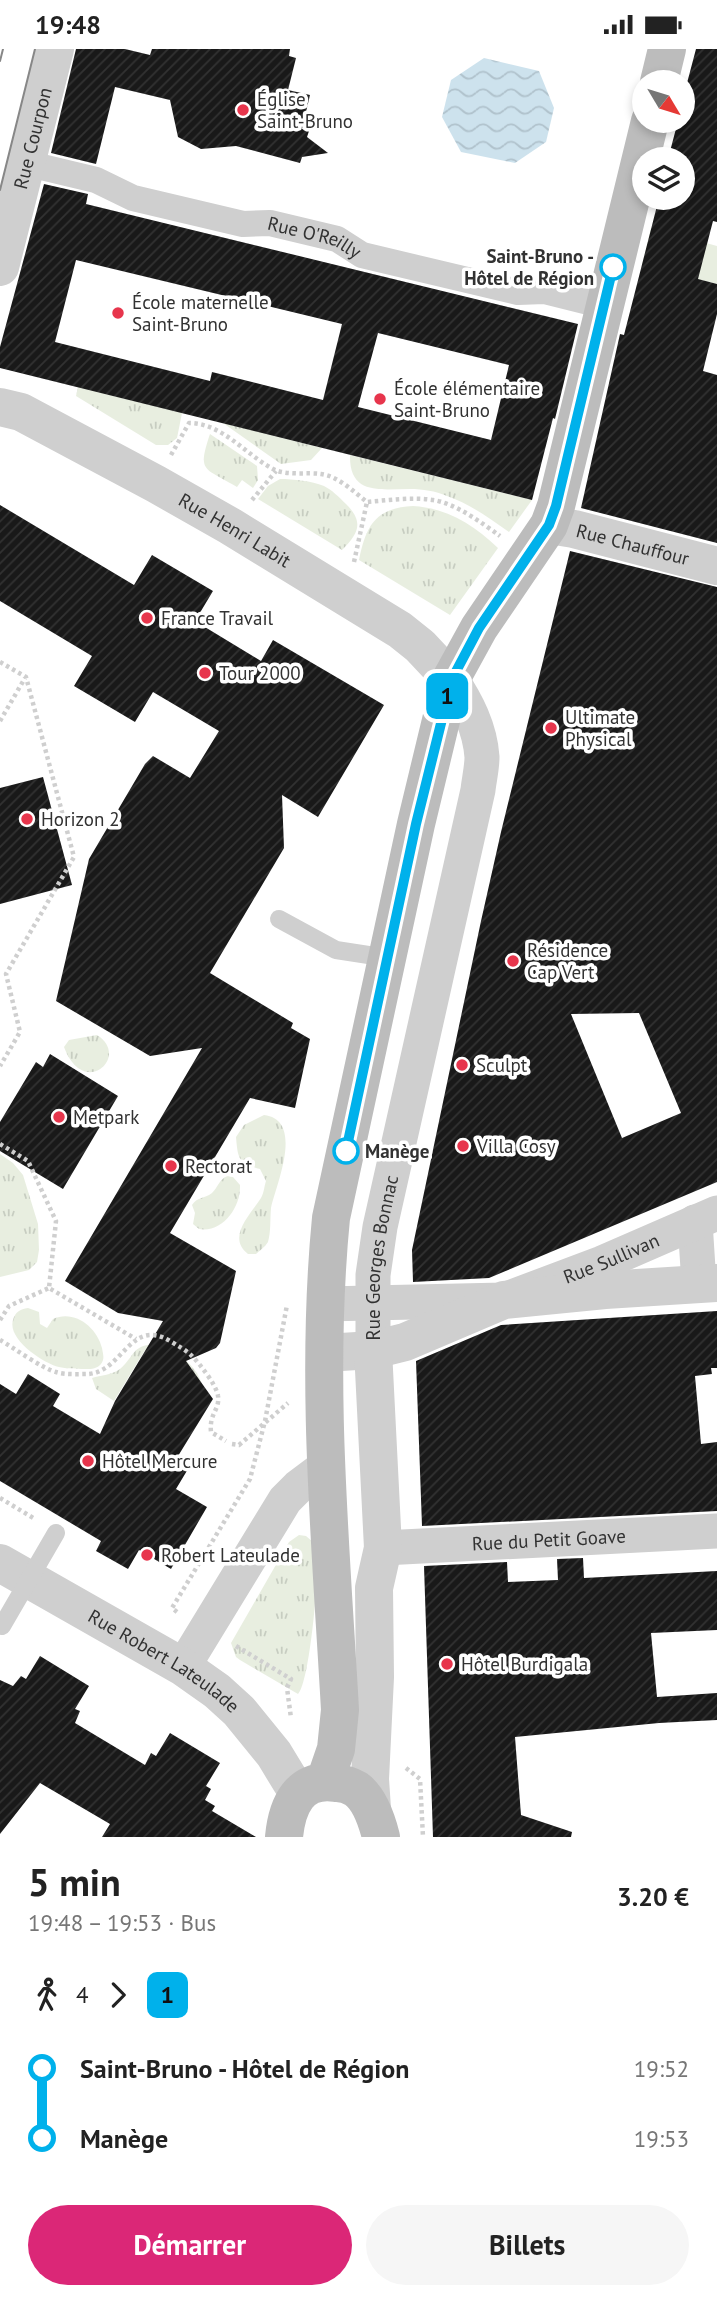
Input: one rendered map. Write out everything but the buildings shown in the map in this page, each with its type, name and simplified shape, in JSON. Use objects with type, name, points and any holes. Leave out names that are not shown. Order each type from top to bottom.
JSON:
[{"type":"main road","points":[[662,70],[667,49]]},
{"type":"main road","points":[[284,1837],[288,1812],[312,1786],[335,1749],[340,1710],[326,1466],[325,1353],[307,1301],[326,1273],[331,1218],[416,824],[452,679],[479,628],[549,525],[556,506],[647,133]]},
{"type":"main road","points":[[312,1786],[341,1783],[357,1789],[376,1823]]},
{"type":"street","name":"Rue Courpon","points":[[0,267],[55,49]]},
{"type":"street","name":"Rue O'Reilly","points":[[25,163],[96,180],[133,198],[157,204],[243,224],[270,223],[337,239],[362,255],[518,292],[544,291],[604,306]]},
{"type":"street","name":"Rue Henri Labit","points":[[0,407],[20,412],[230,526],[410,638],[452,679]]},
{"type":"street","name":"Rue Chauffour","points":[[549,525],[717,566]]},
{"type":"street","name":"Rue Georges Bonnac","points":[[376,1823],[370,1779],[375,1677],[374,1588],[383,1548],[373,1350],[373,1275],[380,1227],[478,790],[482,758],[477,729],[467,701],[452,679]]},
{"type":"street","name":"Rue Sullivan","points":[[325,1353],[373,1350],[405,1342],[706,1218]]},
{"type":"street","points":[[504,1300],[708,1283],[706,1218]]},
{"type":"street","name":"Rue Sullivan","points":[[307,1301],[373,1303],[504,1300]]},
{"type":"street","points":[[183,1667],[285,1500],[326,1466]]},
{"type":"street","name":"Rue du Petit Goave","points":[[383,1548],[717,1531]]},
{"type":"street","name":"Rue Robert Lateulade","points":[[0,1563],[183,1667],[217,1691],[239,1711],[274,1754],[291,1782],[312,1786]]},
{"type":"lane","points":[[279,919],[336,950],[388,958]]},
{"type":"lane","points":[[2,1626],[55,1534]]},
{"type":"path","points":[[156,484],[189,423],[198,423],[213,427],[276,471],[324,474],[341,482],[368,502],[435,500],[473,517],[526,557]]},
{"type":"path","points":[[346,597],[368,502]]},
{"type":"path","points":[[0,662],[26,677],[74,857],[6,974],[20,1032],[0,1066]]},
{"type":"path","points":[[0,721],[26,677]]},
{"type":"path","points":[[0,1144],[28,1161],[56,1221],[49,1288]]},
{"type":"path","points":[[0,1320],[9,1306],[49,1288]]},
{"type":"path","points":[[49,1288],[136,1339]]},
{"type":"path","points":[[177,1612],[172,1608],[250,1479],[265,1421],[307,1301]]},
{"type":"path","points":[[0,1340],[56,1373],[92,1374],[111,1365],[136,1339],[144,1335],[162,1336],[187,1351],[198,1362],[218,1395],[218,1406],[210,1419],[211,1432],[239,1445],[293,1399]]},
{"type":"path","points":[[0,1498],[55,1530],[55,1534]]},
{"type":"path","points":[[236,1646],[291,1679],[287,1688]]},
{"type":"path","points":[[400,1763],[420,1779],[423,1837]]},
{"type":"green space","points":[[651,228],[717,246],[717,284],[642,265]]},
{"type":"green space","points":[[78,387],[182,413],[177,438],[168,445],[156,445],[76,396]]},
{"type":"green space","points":[[223,423],[322,448],[311,460],[281,464]]},
{"type":"green space","points":[[210,434],[257,466],[258,480],[253,488],[242,480],[237,487],[206,468],[204,456]]},
{"type":"green space","points":[[350,455],[532,500],[509,532],[471,507],[442,494],[420,489],[378,489],[361,484],[351,468]]},
{"type":"green space","points":[[280,479],[324,486],[352,510],[357,527],[342,550],[258,499],[268,486]]},
{"type":"green space","points":[[413,506],[437,510],[459,519],[498,548],[450,615],[359,560],[365,538],[374,521],[390,510]]},
{"type":"green space","points":[[97,1035],[106,1044],[109,1053],[107,1062],[101,1069],[92,1072],[82,1070],[73,1063],[64,1047],[69,1040]]},
{"type":"green space","points":[[264,1115],[276,1119],[283,1128],[285,1155],[271,1208],[268,1242],[256,1254],[248,1254],[239,1240],[240,1233],[262,1196],[266,1181],[260,1169],[247,1165],[240,1159],[236,1137],[244,1125]]},
{"type":"green space","points":[[0,1154],[13,1163],[23,1175],[38,1224],[39,1250],[37,1262],[29,1270],[0,1277]]},
{"type":"green space","points":[[227,1176],[233,1177],[240,1185],[234,1210],[216,1227],[199,1229],[193,1224],[195,1213],[192,1205],[212,1193]]},
{"type":"green space","points":[[28,1308],[39,1312],[40,1324],[47,1328],[53,1319],[61,1317],[69,1316],[84,1322],[99,1340],[103,1356],[101,1364],[92,1369],[64,1368],[52,1365],[28,1349],[15,1335],[13,1320],[20,1310]]},
{"type":"green space","points":[[157,1344],[190,1364],[202,1384],[145,1350],[114,1401],[96,1389],[92,1378],[117,1371],[142,1346]]},
{"type":"green space","points":[[299,1535],[306,1536],[313,1542],[316,1586],[308,1660],[298,1694],[236,1657],[231,1643],[289,1542]]},
{"type":"water","points":[[484,58],[539,71],[554,108],[546,142],[515,163],[461,152],[442,117],[451,80]]},
{"type":"tram line","points":[[0,61],[3,49]]},
{"type":"tram line","points":[[0,190],[35,49]]},
{"type":"bus line","name":"1","points":[[346,1151],[416,824],[452,679],[479,628],[549,525],[556,506],[613,267]]},
{"type":"place","name":"Église Saint-Bruno","points":[[243,110]]},
{"type":"place","name":"Saint-Bruno - Hôtel de Région","points":[[613,267]]},
{"type":"place","name":"École maternelle Saint-Bruno","points":[[118,313]]},
{"type":"place","name":"École élémentaire Saint-Bruno","points":[[380,399]]},
{"type":"place","name":"France Travail","points":[[147,618]]},
{"type":"place","name":"Tour 2000","points":[[205,673]]},
{"type":"place","name":"Ultimate Physical","points":[[551,728]]},
{"type":"place","name":"Horizon 2","points":[[27,819]]},
{"type":"place","name":"Résidence Cap Vert","points":[[513,961]]},
{"type":"place","name":"Sculpt","points":[[462,1065]]},
{"type":"place","name":"Metpark","points":[[59,1117]]},
{"type":"place","name":"Villa Cosy","points":[[463,1146]]},
{"type":"place","name":"Manège","points":[[346,1151]]},
{"type":"place","name":"Rectorat","points":[[171,1166]]},
{"type":"place","name":"Hôtel Mercure","points":[[88,1461]]},
{"type":"place","name":"Robert Lateulade","points":[[147,1555]]},
{"type":"place","name":"Hôtel Burdigala","points":[[447,1664]]}]
